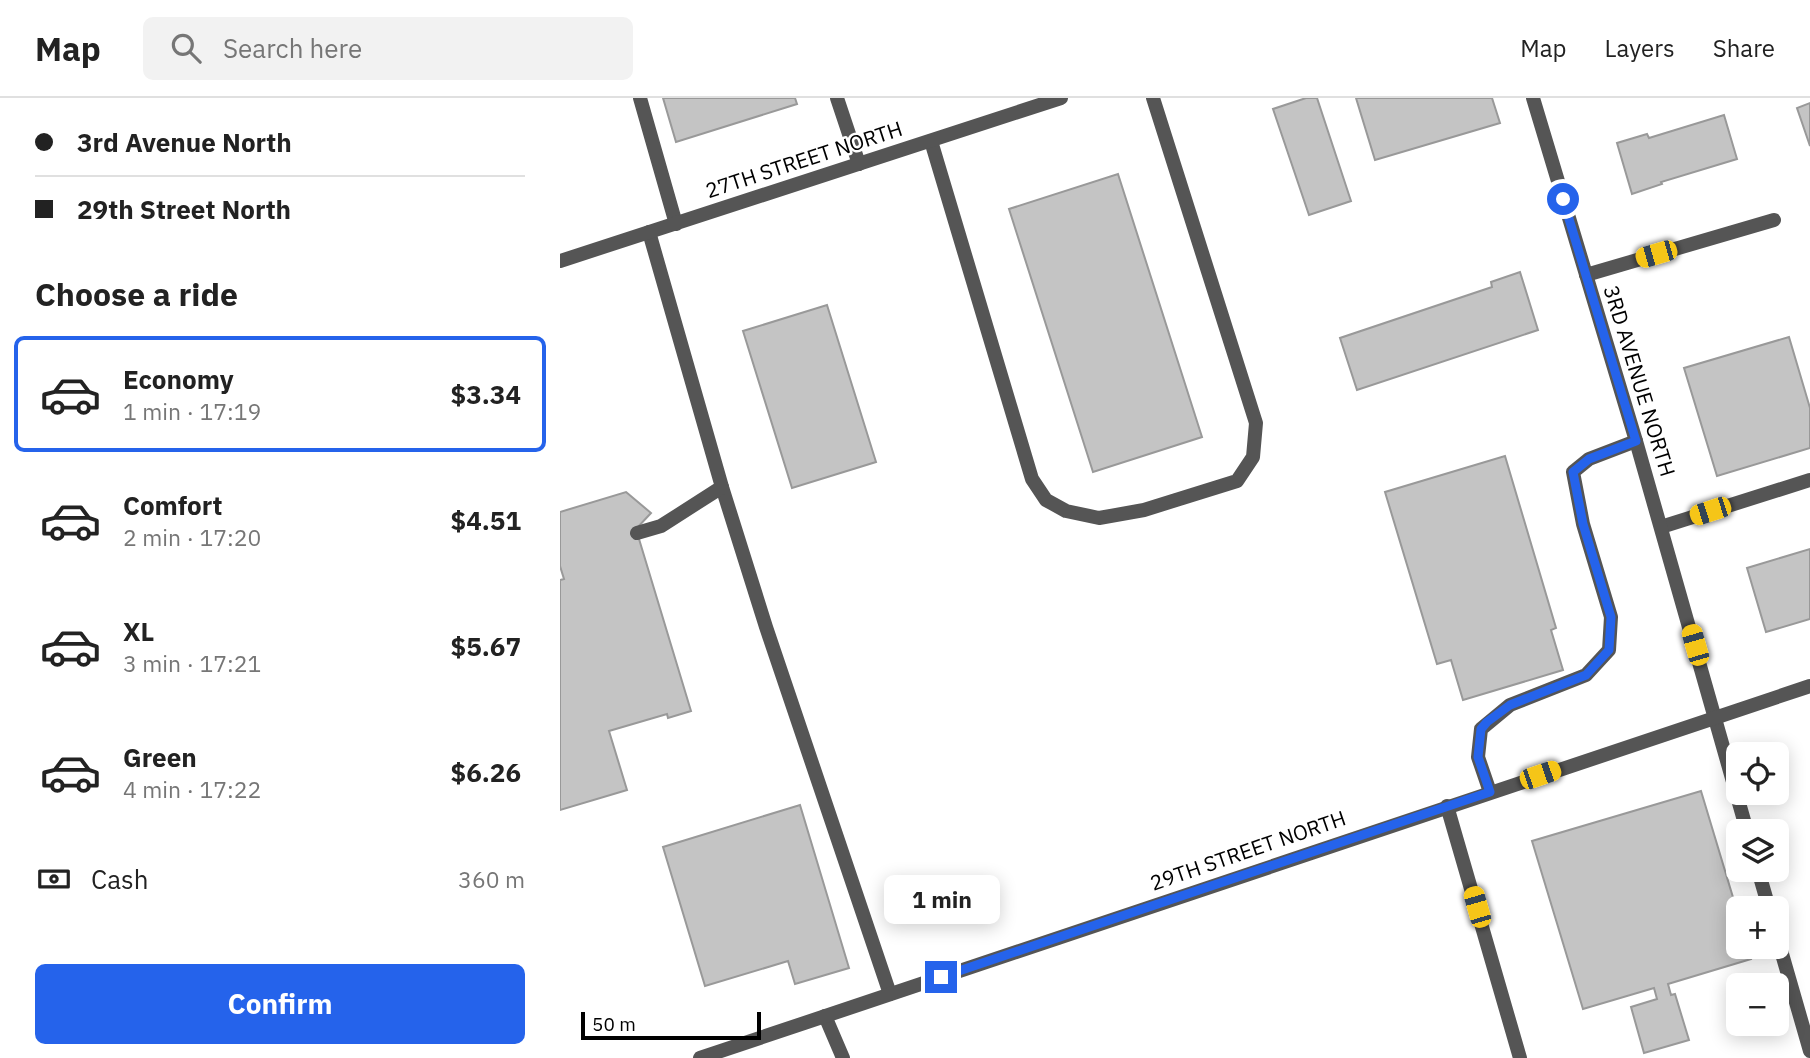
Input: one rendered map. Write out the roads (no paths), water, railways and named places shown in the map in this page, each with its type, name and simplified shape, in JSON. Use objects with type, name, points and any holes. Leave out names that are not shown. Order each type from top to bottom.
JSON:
[{"type":"street","points":[[640,98],[676,224]]},
{"type":"street","points":[[837,98],[859,164]]},
{"type":"street","points":[[931,141],[1032,479],[1046,500],[1066,510],[1099,519],[1144,510],[1237,481],[1253,457],[1256,423],[1153,98]]},
{"type":"street","name":"3RD AVENUE NORTH","points":[[1533,98],[1636,441],[1744,819]]},
{"type":"street","name":"27TH STREET NORTH","points":[[560,261],[1055,99]]},
{"type":"street","points":[[1586,275],[1774,219]]},
{"type":"street","points":[[649,232],[722,487],[766,627],[890,994]]},
{"type":"street","points":[[1490,792],[1478,757],[1481,729],[1510,705],[1586,675],[1609,650],[1611,617],[1583,524],[1573,472],[1589,459],[1636,441]]},
{"type":"street","points":[[1661,527],[1810,480]]},
{"type":"street","points":[[637,533],[661,526],[722,487]]},
{"type":"street","name":"29TH STREET NORTH","points":[[700,1058],[1810,686]]},
{"type":"street","points":[[1447,806],[1521,1058]]},
{"type":"street","points":[[1783,959],[1810,1051]]},
{"type":"street","points":[[825,1016],[843,1058]]}]
